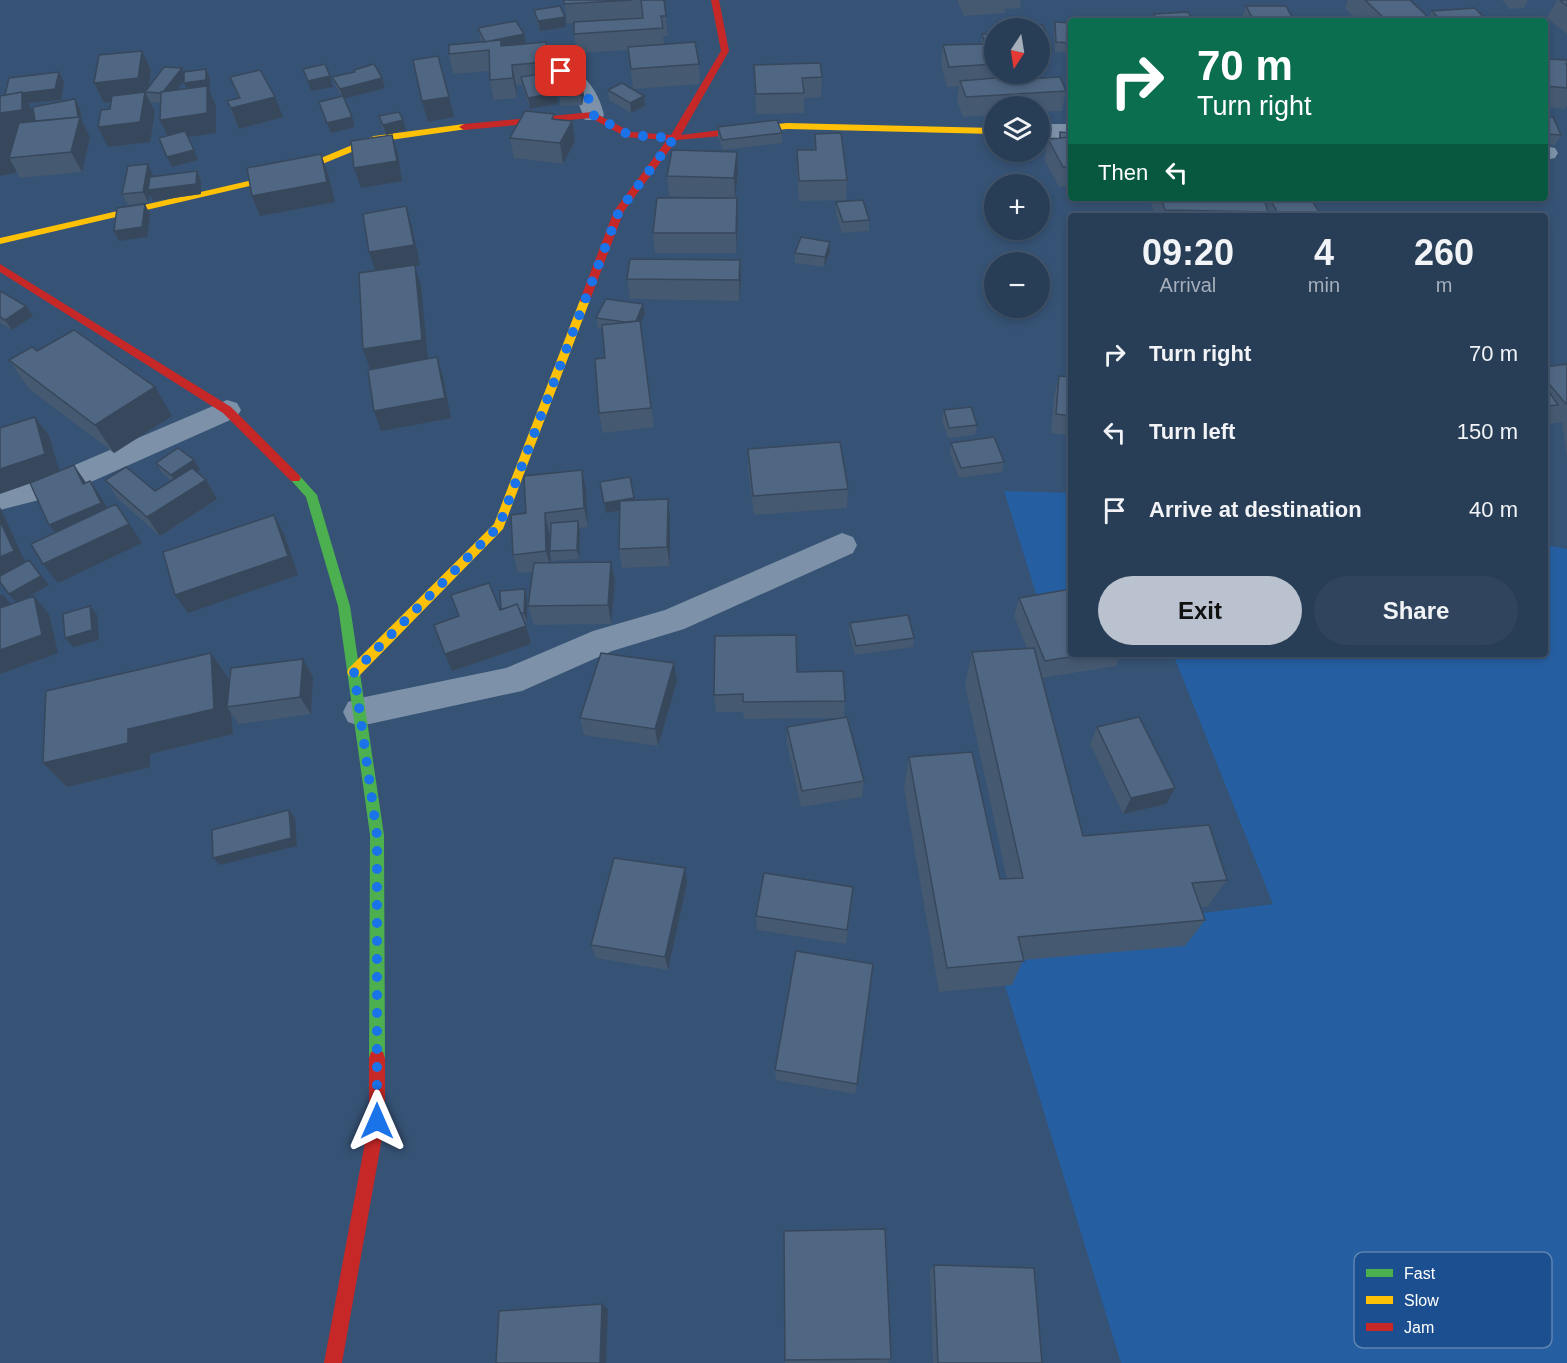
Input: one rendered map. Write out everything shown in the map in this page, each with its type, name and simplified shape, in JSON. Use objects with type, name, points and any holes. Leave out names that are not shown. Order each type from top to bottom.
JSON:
[{"type":"street","points":[[354,672],[499,526],[619,211],[674,138],[725,51],[715,0]]},
{"type":"street","points":[[561,71],[576,80],[591,102],[593,115]]},
{"type":"street","points":[[0,241],[290,174],[374,140],[496,123],[593,115],[629,135],[674,138],[787,126],[984,131]]},
{"type":"street","points":[[1050,131],[1068,131]]},
{"type":"street","points":[[0,267],[227,410],[258,438],[311,495],[344,606],[377,835],[377,1121],[333,1363]]},
{"type":"street","points":[[0,499],[56,484],[227,410]]},
{"type":"street","points":[[360,712],[510,681],[604,640],[673,620],[842,545]]},
{"type":"shaded area","points":[[1004,491],[1068,493],[1068,606],[1042,613]]},
{"type":"shaded area","points":[[1548,546],[1567,549],[1567,1363],[1121,1363],[991,940],[1273,904],[1174,657],[1548,657]]},
{"type":"building","points":[[564,0],[632,0],[564,4]]},
{"type":"building","points":[[641,0],[664,0],[666,16],[661,16],[663,28],[574,34],[574,22],[643,18]]},
{"type":"building","points":[[1365,0],[1410,0],[1429,18],[1384,18]]},
{"type":"building","points":[[560,6],[565,17],[538,21],[534,10]]},
{"type":"building","points":[[1246,6],[1286,6],[1292,18],[1252,18]]},
{"type":"building","points":[[1475,8],[1484,18],[1438,18],[1432,11]]},
{"type":"building","points":[[1188,12],[1191,18],[1156,18],[1154,14]]},
{"type":"building","points":[[516,21],[524,34],[485,42],[478,28]]},
{"type":"building","points":[[1055,22],[1068,23],[1068,43],[1056,42]]},
{"type":"building","points":[[501,40],[501,46],[546,42],[548,62],[512,65],[513,78],[490,80],[489,50],[449,54],[449,45]]},
{"type":"building","points":[[695,42],[699,64],[631,69],[628,47]]},
{"type":"building","points":[[984,44],[984,65],[949,67],[943,45]]},
{"type":"building","points":[[142,51],[138,78],[94,83],[99,55]]},
{"type":"building","points":[[438,56],[449,97],[422,101],[413,60]]},
{"type":"building","points":[[1548,59],[1567,60],[1567,88],[1548,86]]},
{"type":"building","points":[[820,63],[822,77],[802,78],[804,93],[756,94],[754,65]]},
{"type":"building","points":[[325,64],[330,76],[308,81],[303,69]]},
{"type":"building","points":[[374,64],[382,78],[340,89],[332,77],[355,72],[354,70]]},
{"type":"building","points":[[164,67],[182,68],[163,92],[145,92]]},
{"type":"building","points":[[206,69],[206,80],[184,83],[184,72]]},
{"type":"building","points":[[260,70],[275,97],[231,108],[227,101],[240,98],[230,77]]},
{"type":"building","points":[[59,72],[55,89],[5,95],[9,78]]},
{"type":"building","points":[[548,73],[556,93],[528,98],[521,77]]},
{"type":"building","points":[[1060,77],[1066,91],[966,97],[960,81],[984,79],[984,84],[1050,84],[1050,78]]},
{"type":"building","points":[[622,83],[644,96],[630,103],[608,90]]},
{"type":"building","points":[[582,84],[581,95],[559,96],[560,85]]},
{"type":"building","points":[[207,86],[207,113],[160,120],[161,92]]},
{"type":"building","points":[[22,92],[22,110],[0,113],[0,96]]},
{"type":"building","points":[[145,92],[140,122],[98,127],[101,110],[110,109],[112,96]]},
{"type":"building","points":[[343,96],[352,117],[327,123],[319,102]]},
{"type":"building","points":[[75,99],[78,117],[35,121],[33,107]]},
{"type":"building","points":[[525,111],[554,114],[552,119],[572,121],[560,143],[510,138]]},
{"type":"building","points":[[399,112],[403,120],[383,125],[379,116]]},
{"type":"building","points":[[80,117],[71,152],[9,158],[19,123]]},
{"type":"building","points":[[1548,117],[1553,117],[1561,135],[1548,134]]},
{"type":"building","points":[[777,120],[782,133],[722,140],[718,127]]},
{"type":"building","points":[[185,131],[194,150],[167,157],[159,138]]},
{"type":"building","points":[[1060,132],[1068,133],[1068,137],[1060,138]]},
{"type":"building","points":[[841,133],[847,180],[799,181],[797,150],[816,150],[815,134]]},
{"type":"building","points":[[392,135],[397,161],[354,168],[351,141]]},
{"type":"building","points":[[1068,137],[1068,166],[1063,167],[1050,139]]},
{"type":"building","points":[[672,150],[737,152],[734,178],[667,176]]},
{"type":"building","points":[[321,154],[327,182],[252,196],[247,168]]},
{"type":"building","points":[[148,164],[143,192],[122,194],[128,166]]},
{"type":"building","points":[[197,171],[196,184],[148,190],[150,177]]},
{"type":"building","points":[[657,198],[737,198],[736,233],[653,233]]},
{"type":"building","points":[[863,200],[869,220],[843,222],[836,202]]},
{"type":"building","points":[[1162,201],[1265,201],[1268,212],[1165,210]]},
{"type":"building","points":[[1271,201],[1312,201],[1320,213],[1294,213],[1278,213]]},
{"type":"building","points":[[145,204],[142,227],[114,231],[117,208]]},
{"type":"building","points":[[406,206],[414,245],[369,252],[363,214]]},
{"type":"building","points":[[801,237],[830,242],[825,257],[795,253]]},
{"type":"building","points":[[630,259],[740,260],[739,280],[627,279]]},
{"type":"building","points":[[415,265],[422,340],[363,349],[359,273]]},
{"type":"building","points":[[0,291],[26,306],[5,320],[0,317]]},
{"type":"building","points":[[606,299],[643,304],[636,321],[625,322],[596,318]]},
{"type":"building","points":[[640,321],[651,408],[599,413],[595,359],[605,358],[602,325]]},
{"type":"building","points":[[74,330],[155,387],[95,425],[9,360],[32,347],[37,351]]},
{"type":"building","points":[[437,357],[445,398],[374,411],[368,370]]},
{"type":"building","points":[[1567,364],[1567,404],[1548,383],[1548,367]]},
{"type":"building","points":[[1059,376],[1068,377],[1068,416],[1056,414]]},
{"type":"building","points":[[1548,390],[1558,405],[1548,406]]},
{"type":"building","points":[[971,407],[977,425],[949,428],[944,410]]},
{"type":"building","points":[[35,417],[45,454],[0,469],[0,428]]},
{"type":"building","points":[[994,437],[1004,462],[961,468],[951,443]]},
{"type":"building","points":[[840,442],[848,489],[753,496],[748,449]]},
{"type":"building","points":[[178,448],[194,460],[171,475],[156,463]]},
{"type":"building","points":[[74,465],[83,484],[90,481],[101,503],[49,525],[30,483]]},
{"type":"building","points":[[126,467],[155,491],[192,468],[206,480],[147,517],[105,480]]},
{"type":"building","points":[[582,470],[584,508],[545,513],[546,551],[513,555],[511,515],[526,513],[524,476]]},
{"type":"building","points":[[630,477],[634,498],[604,503],[600,482]]},
{"type":"building","points":[[668,499],[667,547],[619,549],[620,501]]},
{"type":"building","points":[[116,504],[129,524],[43,564],[31,544]]},
{"type":"building","points":[[274,515],[288,556],[175,595],[163,552]]},
{"type":"building","points":[[0,521],[14,551],[0,557]]},
{"type":"building","points":[[578,521],[577,550],[550,551],[551,523]]},
{"type":"building","points":[[29,560],[41,576],[9,594],[0,582],[0,576]]},
{"type":"building","points":[[611,562],[608,605],[528,606],[534,563]]},
{"type":"building","points":[[489,583],[500,610],[517,604],[526,626],[445,654],[434,625],[459,616],[451,595]]},
{"type":"building","points":[[525,589],[524,613],[521,613],[517,604],[501,610],[500,591]]},
{"type":"building","points":[[1068,590],[1070,657],[1045,661],[1019,598]]},
{"type":"building","points":[[34,596],[42,635],[0,650],[0,608]]},
{"type":"building","points":[[90,606],[92,630],[65,638],[63,614]]},
{"type":"building","points":[[908,615],[914,638],[856,646],[850,623]]},
{"type":"building","points":[[796,635],[797,672],[843,671],[845,701],[743,702],[743,694],[714,695],[715,636]]},
{"type":"building","points":[[1034,648],[1083,836],[1209,825],[1227,880],[1192,883],[1205,920],[1018,937],[1024,961],[947,968],[909,757],[972,752],[1000,879],[1023,878],[972,652]]},
{"type":"building","points":[[211,653],[214,709],[128,729],[128,743],[43,763],[46,691]]},
{"type":"building","points":[[601,653],[674,663],[655,729],[580,718]]},
{"type":"building","points":[[303,659],[300,697],[227,707],[231,668]]},
{"type":"building","points":[[847,717],[864,781],[802,791],[787,727]]},
{"type":"building","points":[[1139,717],[1175,788],[1131,798],[1097,727]]},
{"type":"building","points":[[289,810],[291,838],[213,858],[212,830]]},
{"type":"building","points":[[614,858],[685,868],[665,957],[591,945]]},
{"type":"building","points":[[764,873],[853,887],[847,930],[756,916]]},
{"type":"building","points":[[796,951],[873,964],[857,1084],[775,1070]]},
{"type":"building","points":[[885,1229],[891,1359],[785,1360],[784,1231]]},
{"type":"building","points":[[934,1265],[1034,1268],[1042,1363],[938,1363]]},
{"type":"building","points":[[602,1304],[600,1363],[496,1363],[499,1311]]},
{"type":"traffic: fast","points":[[295,478],[311,495],[344,606],[377,835],[377,1058]]},
{"type":"traffic: slow","points":[[721,133],[787,126],[984,131]]},
{"type":"traffic: slow","points":[[0,241],[290,174],[374,139],[464,127]]},
{"type":"traffic: slow","points":[[354,672],[499,526],[585,300]]},
{"type":"traffic: jam","points":[[585,300],[619,211],[674,138],[725,51],[715,0]]},
{"type":"traffic: jam","points":[[464,127],[593,115],[629,135],[674,138],[721,133]]},
{"type":"traffic: jam","points":[[0,267],[227,410],[295,478]]},
{"type":"traffic: jam","points":[[333,1363],[377,1121],[377,1058]]},
{"type":"route","points":[[377,1121],[377,835],[354,672],[499,526],[619,211],[674,138],[629,135],[593,115],[591,102],[576,80],[561,71]]}]
